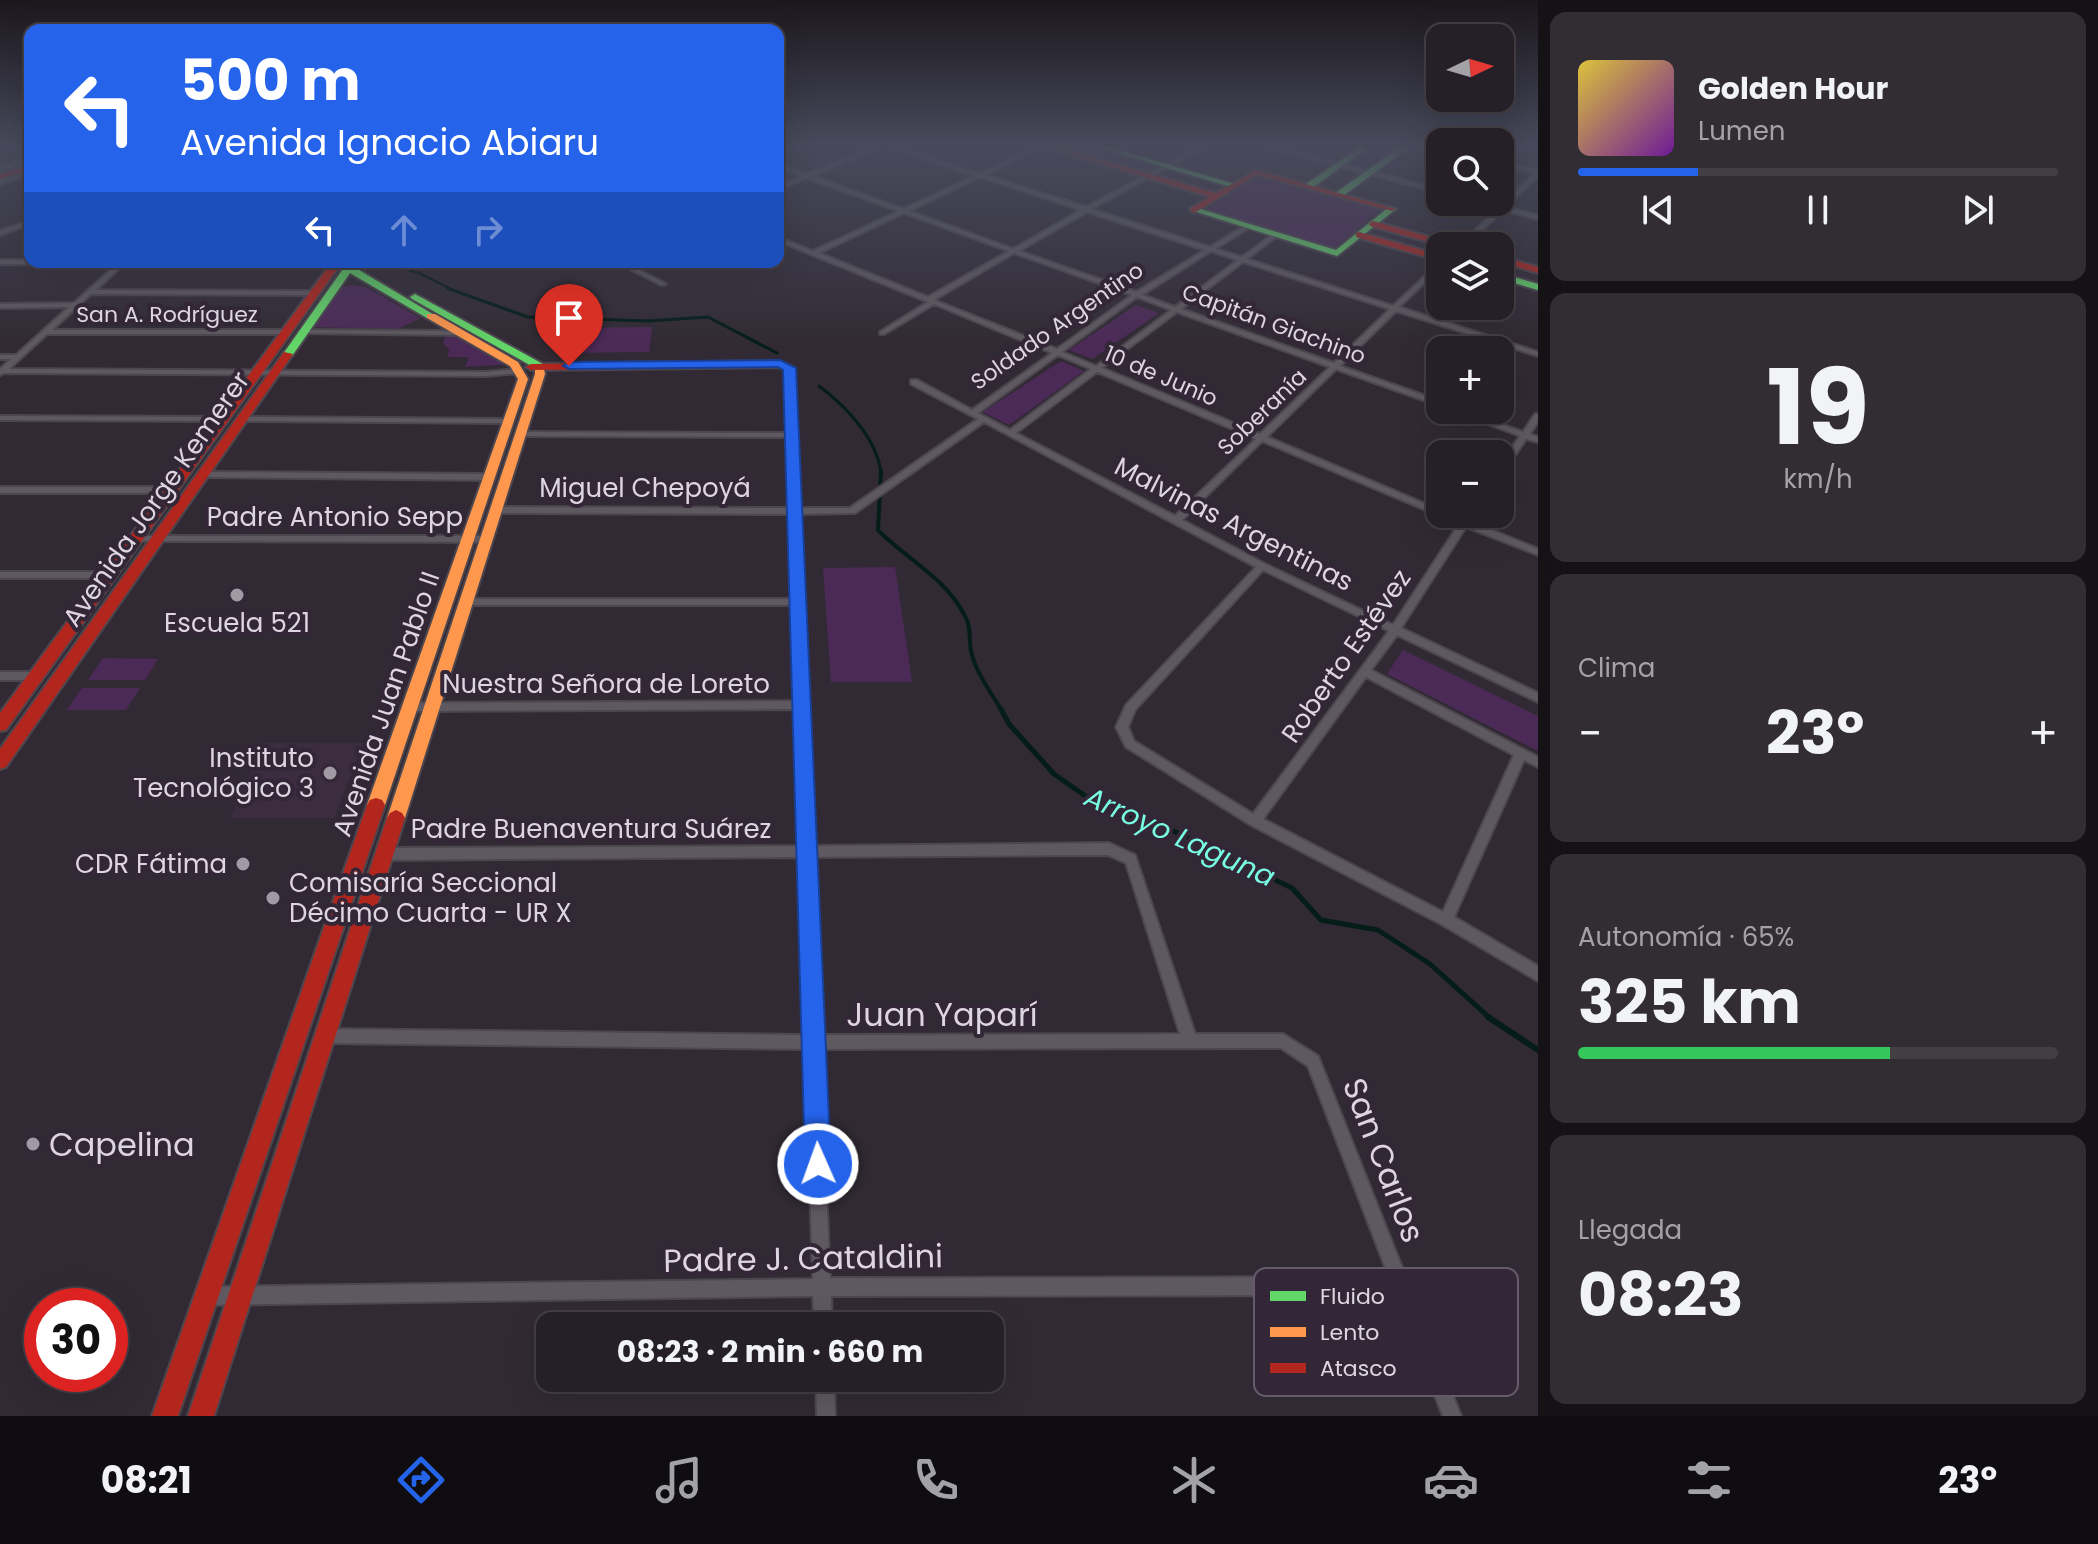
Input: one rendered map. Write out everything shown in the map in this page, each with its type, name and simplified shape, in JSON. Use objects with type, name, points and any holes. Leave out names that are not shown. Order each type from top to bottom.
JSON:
[{"type":"main road","points":[[1204,213],[1337,253],[1387,213]]},
{"type":"main road","points":[[1373,224],[1426,239]]},
{"type":"main road","points":[[1359,235],[1426,257]]},
{"type":"main road","points":[[1514,263],[1538,270]]},
{"type":"main road","name":"Avenida Jorge Kemerer","points":[[0,762],[274,373],[314,293],[341,268]]},
{"type":"main road","name":"Avenida Jorge Kemerer","points":[[0,725],[256,373],[294,332],[342,268]]},
{"type":"main road","points":[[351,268],[455,333],[514,364],[518,371],[780,373],[789,368]]},
{"type":"main road","points":[[352,268],[540,370]]},
{"type":"main road","points":[[1514,280],[1538,287]]},
{"type":"main road","name":"Avenida Juan Pablo II","points":[[201,1416],[540,370]]},
{"type":"main road","name":"Avenida Juan Pablo II","points":[[165,1416],[509,421],[523,379],[518,371]]},
{"type":"street","points":[[814,253],[898,213]]},
{"type":"street","name":"Capitán Giachino","points":[[913,213],[1426,399]]},
{"type":"street","points":[[882,333],[1080,213]]},
{"type":"street","points":[[1099,213],[1538,354]]},
{"type":"street","points":[[1476,232],[1493,216]]},
{"type":"street","points":[[0,233],[24,226]]},
{"type":"street","name":"Soldado Argentino","points":[[974,412],[1138,294],[1248,226]]},
{"type":"street","points":[[1011,433],[1275,235]]},
{"type":"street","name":"10 de Junio","points":[[784,241],[1426,506]]},
{"type":"street","points":[[0,262],[24,262]]},
{"type":"street","points":[[1,372],[117,268]]},
{"type":"street","points":[[631,268],[663,284]]},
{"type":"street","name":"Soberanía","points":[[1178,519],[1426,276]]},
{"type":"street","points":[[91,292],[314,293]]},
{"type":"street","name":"San A. Rodríguez","points":[[0,306],[77,305]]},
{"type":"street","name":"San A. Rodríguez","points":[[47,332],[455,333]]},
{"type":"street","points":[[0,357],[18,357]]},
{"type":"street","points":[[789,368],[823,1312]]},
{"type":"street","points":[[1,372],[486,374],[518,371]]},
{"type":"street","name":"Malvinas Argentinas","points":[[914,382],[1262,566],[1538,698]]},
{"type":"street","points":[[1514,450],[1538,416]]},
{"type":"street","points":[[0,418],[222,419]]},
{"type":"street","name":"Miguel Chepoyá","points":[[496,510],[852,511],[984,418]]},
{"type":"street","points":[[242,419],[509,421]]},
{"type":"street","points":[[1494,424],[1538,440]]},
{"type":"street","points":[[521,434],[792,435]]},
{"type":"street","points":[[203,475],[490,477]]},
{"type":"street","points":[[0,490],[170,490]]},
{"type":"street","name":"Roberto Estévez","points":[[1255,821],[1366,672],[1461,528]]},
{"type":"street","name":"10 de Junio","points":[[1488,528],[1538,552]]},
{"type":"street","name":"Padre Antonio Sepp","points":[[135,539],[487,539]]},
{"type":"street","points":[[1262,566],[1130,708],[1122,727],[1130,744],[1255,821],[1446,920],[1538,974]]},
{"type":"street","points":[[0,575],[109,575]]},
{"type":"street","points":[[466,602],[798,602]]},
{"type":"street","points":[[1366,672],[1538,762]]},
{"type":"street","points":[[0,676],[35,676]]},
{"type":"street","name":"Nuestra Señora de Loreto","points":[[410,707],[802,705]]},
{"type":"street","points":[[1446,920],[1521,753]]},
{"type":"street","name":"Padre Buenaventura Suárez","points":[[384,854],[1109,849],[1131,859],[1190,1041]]},
{"type":"street","name":"Juan Yaparí","points":[[325,1036],[813,1042],[1283,1041],[1313,1061]]},
{"type":"street","name":"San Carlos","points":[[1313,1061],[1394,1268]]},
{"type":"street","name":"Padre J. Cataldini","points":[[206,1296],[822,1287],[1254,1286]]},
{"type":"street","points":[[825,1392],[826,1416]]},
{"type":"street","name":"San Carlos","points":[[1444,1396],[1452,1416]]},
{"type":"shaded area","points":[[1212,213],[1375,213],[1334,249]]},
{"type":"shaded area","points":[[352,285],[366,287],[420,318],[398,329],[310,327],[334,289]]},
{"type":"shaded area","points":[[1136,305],[1159,313],[1092,359],[1069,350]]},
{"type":"shaded area","points":[[652,327],[649,352],[562,353],[569,328]]},
{"type":"shaded area","points":[[447,334],[514,364],[465,367],[469,357],[448,357],[449,349],[443,343]]},
{"type":"shaded area","points":[[1061,361],[1084,371],[1009,425],[983,412]]},
{"type":"shaded area","points":[[895,567],[912,682],[831,682],[823,568]]},
{"type":"shaded area","points":[[1403,650],[1538,716],[1538,751],[1387,674]]},
{"type":"shaded area","points":[[103,658],[158,659],[145,680],[88,680]]},
{"type":"shaded area","points":[[82,688],[140,688],[126,710],[67,710]]},
{"type":"shaded area","points":[[265,743],[363,743],[334,818],[230,818]]},
{"type":"waterway","name":"Arroyo Laguna","points":[[402,268],[453,290]]},
{"type":"waterway","name":"Arroyo Laguna","points":[[447,288],[528,317],[648,321],[708,317],[777,353]]},
{"type":"waterway","name":"Arroyo Laguna","points":[[819,386],[859,424],[873,448],[881,473]]},
{"type":"waterway","name":"Arroyo Laguna","points":[[881,473],[878,530],[937,580],[958,604],[968,622],[974,662],[1002,711]]},
{"type":"waterway","name":"Arroyo Laguna","points":[[1001,709],[1009,724],[1054,774],[1098,805],[1161,825],[1292,888],[1321,920],[1378,930],[1430,964],[1491,1019]]},
{"type":"waterway","name":"Arroyo Laguna","points":[[1491,1019],[1538,1050]]},
{"type":"traffic: fast","points":[[1204,213],[1337,253],[1387,213]]},
{"type":"traffic: fast","points":[[288,354],[348,268]]},
{"type":"traffic: fast","points":[[348,268],[431,316]]},
{"type":"traffic: fast","points":[[1514,280],[1538,287]]},
{"type":"traffic: fast","points":[[415,297],[539,366]]},
{"type":"traffic: slow","points":[[376,805],[523,379],[514,364],[431,316]]},
{"type":"traffic: slow","points":[[396,818],[540,374],[539,366]]},
{"type":"traffic: jam","points":[[1373,224],[1426,239]]},
{"type":"traffic: jam","points":[[1359,235],[1426,254]]},
{"type":"traffic: jam","points":[[1514,263],[1538,270]]},
{"type":"traffic: jam","points":[[0,725],[333,268]]},
{"type":"traffic: jam","points":[[0,762],[288,354]]},
{"type":"traffic: jam","points":[[531,367],[780,364],[789,368]]},
{"type":"traffic: jam","points":[[165,1416],[376,805]]},
{"type":"traffic: jam","points":[[201,1416],[396,818]]},
{"type":"place","name":"Escuela 521","points":[[237,595]]},
{"type":"place","name":"Instituto Tecnológico 3","points":[[330,773]]},
{"type":"place","name":"CDR Fátima","points":[[243,864]]},
{"type":"place","name":"Comisaría Seccional Décimo Cuarta - UR X","points":[[273,898]]},
{"type":"place","name":"Capelina","points":[[33,1144]]},
{"type":"route","points":[[569,366],[780,364],[789,368],[818,1164]]}]
